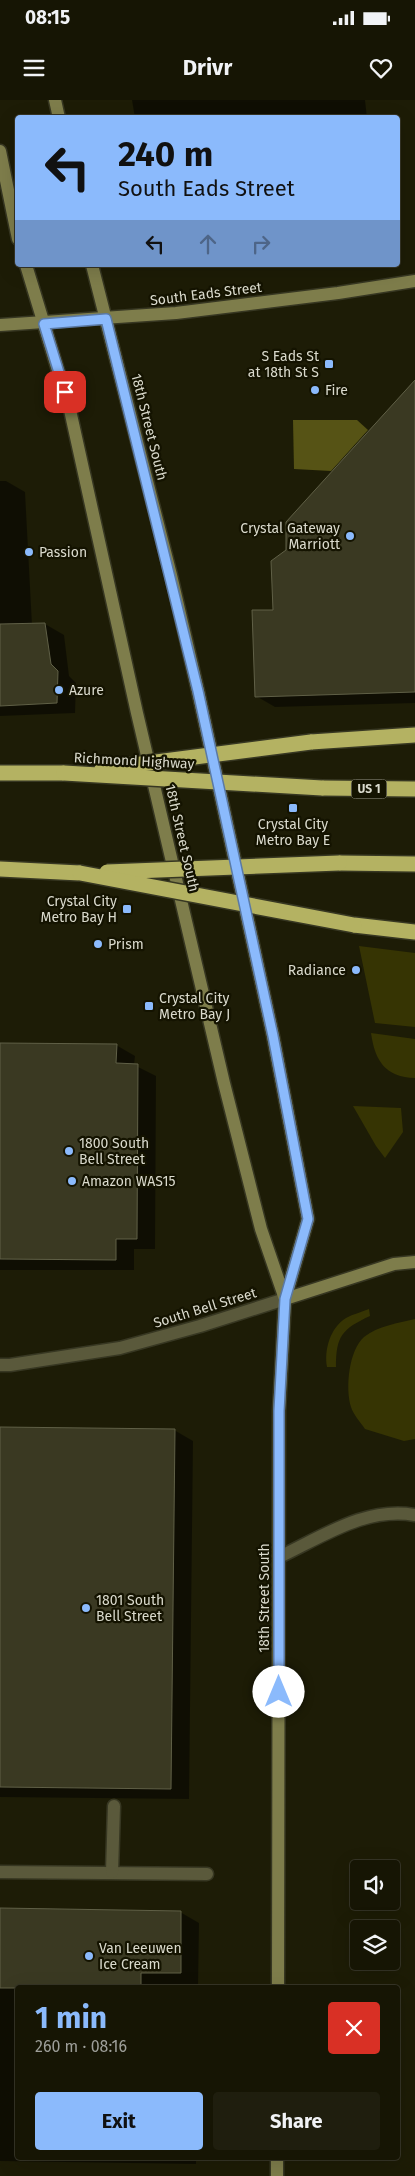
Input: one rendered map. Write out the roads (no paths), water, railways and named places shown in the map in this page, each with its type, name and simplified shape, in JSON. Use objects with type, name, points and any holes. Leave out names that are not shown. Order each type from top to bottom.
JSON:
[{"type":"highway","points":[[64,773],[311,742],[415,735]]},
{"type":"highway","name":"Richmond Highway","points":[[0,773],[64,773],[322,788],[415,789]]},
{"type":"highway","points":[[0,869],[80,873],[340,863],[415,864]]},
{"type":"highway","points":[[80,873],[354,925],[415,932]]},
{"type":"street","points":[[55,100],[58,115]]},
{"type":"street","points":[[0,151],[15,224]]},
{"type":"street","name":"18th Street South","points":[[27,267],[70,410],[137,713],[224,1083],[262,1229],[285,1299]]},
{"type":"street","name":"18th Street South","points":[[93,267],[198,691],[273,1036],[308,1219],[285,1299],[279,1411],[278,1985]]},
{"type":"street","name":"South Eads Street","points":[[0,326],[176,313],[338,293],[415,281]]},
{"type":"street","name":"South Bell Street","points":[[0,1365],[120,1348],[200,1326],[394,1264],[415,1262]]},
{"type":"street","points":[[279,1557],[354,1521],[394,1513],[415,1515]]},
{"type":"street","points":[[112,1872],[114,1806]]},
{"type":"street","points":[[0,1872],[207,1874]]},
{"type":"street","points":[[277,2160],[277,2176]]},
{"type":"place","name":"S Eads St at 18th St S","points":[[329,364]]},
{"type":"place","name":"Fire","points":[[315,390]]},
{"type":"place","name":"Crystal Gateway Marriott","points":[[350,536]]},
{"type":"place","name":"Passion","points":[[29,552]]},
{"type":"place","name":"Azure","points":[[59,690]]},
{"type":"place","name":"Crystal City Metro Bay E","points":[[293,808]]},
{"type":"place","name":"Crystal City Metro Bay H","points":[[127,909]]},
{"type":"place","name":"Prism","points":[[98,944]]},
{"type":"place","name":"Radiance","points":[[356,970]]},
{"type":"place","name":"Crystal City Metro Bay J","points":[[149,1006]]},
{"type":"place","name":"1800 South Bell Street","points":[[69,1151]]},
{"type":"place","name":"Amazon WAS15","points":[[72,1181]]},
{"type":"place","name":"1801 South Bell Street","points":[[86,1608]]},
{"type":"place","name":"Van Leeuwen Ice Cream","points":[[89,1956]]}]
